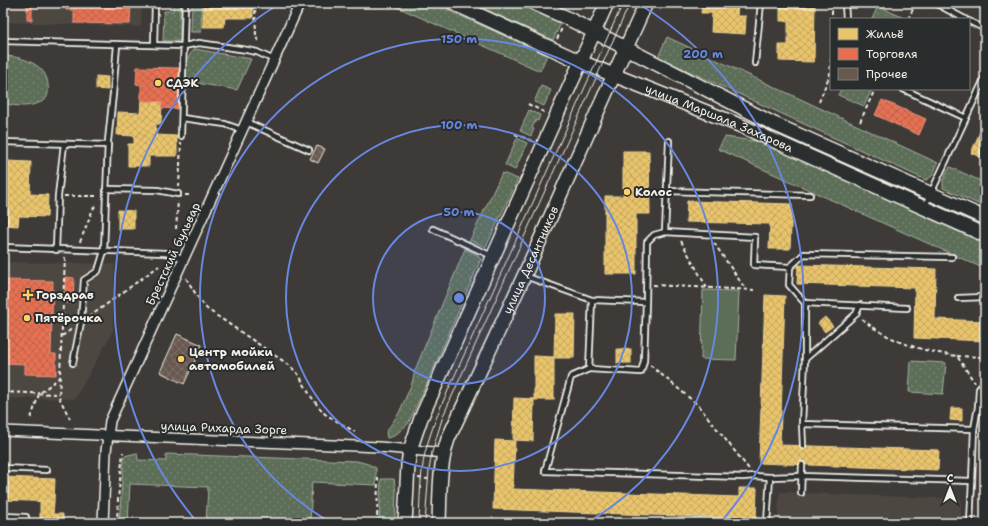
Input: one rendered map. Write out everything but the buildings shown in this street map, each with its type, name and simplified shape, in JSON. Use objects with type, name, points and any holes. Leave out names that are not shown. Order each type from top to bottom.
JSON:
[{"type":"street","name":"Брестский бульвар","points":[[103,523],[110,421],[300,3]]},
{"type":"street","name":"улица Маршала Захарова","points":[[453,3],[581,62],[739,125],[985,234]]},
{"type":"street","name":"улица Маршала Захарова","points":[[534,3],[567,18],[774,124],[985,218]]},
{"type":"street","points":[[405,523],[406,478],[410,450],[421,418],[607,3]]},
{"type":"street","name":"улица Десантников","points":[[439,523],[441,467],[448,438],[524,276],[646,3]]},
{"type":"street","name":"улица Рихарда Зорге","points":[[3,431],[379,447],[444,453]]},
{"type":"lane","points":[[154,45],[155,3]]},
{"type":"lane","points":[[181,136],[185,3]]},
{"type":"lane","points":[[755,63],[761,3]]},
{"type":"lane","points":[[845,3],[846,18]]},
{"type":"lane","points":[[935,3],[963,18]]},
{"type":"lane","points":[[970,22],[985,30]]},
{"type":"lane","points":[[3,41],[184,46],[199,43],[257,52],[274,60]]},
{"type":"lane","points":[[73,363],[81,322],[84,280],[98,271],[104,251],[108,145],[117,45]]},
{"type":"lane","points":[[925,208],[985,77]]},
{"type":"lane","points":[[905,90],[966,118]]},
{"type":"lane","points":[[182,118],[244,126],[309,150]]},
{"type":"lane","points":[[665,232],[670,141]]},
{"type":"lane","points":[[3,142],[108,145]]},
{"type":"lane","points":[[56,250],[58,196],[64,144]]},
{"type":"lane","points":[[106,189],[157,190],[178,194]]},
{"type":"lane","points":[[667,191],[810,195]]},
{"type":"lane","points":[[432,229],[494,257]]},
{"type":"lane","points":[[952,258],[804,254],[790,266],[754,265],[755,236],[665,232],[654,235],[647,242],[644,361],[641,372],[589,369],[571,377],[545,471],[744,477],[801,476],[972,481]]},
{"type":"lane","points":[[3,248],[165,254],[175,255],[184,259]]},
{"type":"lane","points":[[790,266],[789,285],[805,303],[805,359],[802,424],[803,446]]},
{"type":"lane","points":[[524,276],[592,300],[646,302]]},
{"type":"lane","points":[[958,298],[985,297]]},
{"type":"lane","points":[[589,369],[592,300]]},
{"type":"lane","points":[[805,303],[907,308]]},
{"type":"lane","points":[[805,359],[856,314],[860,305]]},
{"type":"lane","points":[[970,523],[974,429],[978,407],[979,389],[985,381]]},
{"type":"lane","points":[[978,407],[985,407]]},
{"type":"lane","points":[[802,424],[974,429]]},
{"type":"lane","points":[[801,493],[802,465]]},
{"type":"lane","points":[[3,468],[47,470]]},
{"type":"lane","points":[[768,523],[770,477]]},
{"type":"lane","points":[[3,516],[26,517],[25,523]]},
{"type":"path","points":[[255,3],[256,37],[260,44]]},
{"type":"path","points":[[832,3],[832,18]]},
{"type":"path","points":[[908,18],[916,3]]},
{"type":"path","points":[[557,40],[564,24]]},
{"type":"path","points":[[819,102],[830,76]]},
{"type":"path","points":[[860,122],[875,90]]},
{"type":"path","points":[[528,104],[544,112]]},
{"type":"path","points":[[515,134],[532,141]]},
{"type":"path","points":[[176,229],[181,136]]},
{"type":"path","points":[[58,196],[100,196],[78,246]]},
{"type":"path","points":[[678,235],[707,288]]},
{"type":"path","points":[[713,242],[746,290]]},
{"type":"path","points":[[66,250],[59,397],[70,419]]},
{"type":"path","points":[[108,303],[160,266]]},
{"type":"path","points":[[187,280],[196,296],[206,309],[289,365],[299,375],[310,396],[322,410],[355,432]]},
{"type":"path","points":[[646,285],[754,290]]},
{"type":"path","points":[[856,314],[875,330],[910,346],[930,352],[956,356],[985,357]]},
{"type":"path","points":[[956,356],[979,389]]},
{"type":"path","points":[[644,361],[698,405],[754,476]]},
{"type":"path","points":[[31,418],[39,394],[60,377]]},
{"type":"path","points":[[3,392],[59,394]]},
{"type":"path","points":[[117,523],[123,452]]},
{"type":"path","points":[[376,523],[378,476]]},
{"type":"path","points":[[415,478],[430,479]]},
{"type":"path","points":[[468,523],[473,523]]},
{"type":"shaded area","points":[[3,3],[142,3],[141,27],[3,22]]},
{"type":"shaded area","points":[[3,262],[115,264],[113,331],[75,399],[3,398]]},
{"type":"shaded area","points":[[779,492],[961,499],[961,523],[778,523]]},
{"type":"green space","points":[[173,3],[180,3],[180,41],[163,41],[164,11],[173,11]]},
{"type":"green space","points":[[388,3],[432,3],[547,55],[540,71]]},
{"type":"green space","points":[[471,3],[517,3],[561,23],[553,40]]},
{"type":"green space","points":[[192,4],[202,4],[201,32],[191,32]]},
{"type":"green space","points":[[878,6],[904,18],[872,18]]},
{"type":"green space","points":[[667,37],[938,163],[932,176],[926,180],[658,57]]},
{"type":"green space","points":[[195,49],[251,59],[237,90],[185,81],[189,56]]},
{"type":"green space","points":[[3,56],[10,56],[25,60],[38,67],[43,72],[47,78],[48,87],[48,95],[45,100],[30,106],[3,103]]},
{"type":"green space","points":[[541,86],[551,90],[544,106],[534,102]]},
{"type":"green space","points":[[840,90],[872,90],[864,106],[838,95]]},
{"type":"green space","points":[[529,110],[540,115],[538,121],[536,120],[532,128],[534,129],[531,136],[520,131]]},
{"type":"green space","points":[[725,137],[762,142],[985,244],[985,269],[718,149]]},
{"type":"green space","points":[[517,138],[527,143],[515,170],[505,165]]},
{"type":"green space","points":[[950,167],[985,183],[985,207],[943,188],[943,180]]},
{"type":"green space","points":[[502,173],[518,179],[486,247],[470,240]]},
{"type":"green space","points":[[465,249],[476,254],[481,259],[408,424],[394,436],[387,438],[386,432],[399,413],[412,383],[415,370]]},
{"type":"green space","points":[[703,290],[739,291],[736,360],[701,359]]},
{"type":"green space","points":[[911,361],[946,363],[943,394],[909,392]]},
{"type":"green space","points":[[137,453],[138,460],[166,461],[166,454],[357,461],[376,468],[376,485],[312,482],[310,523],[206,523],[208,487],[130,484],[128,523],[119,523],[124,456]]},
{"type":"green space","points":[[381,479],[394,479],[396,491],[395,523],[379,523]]},
{"type":"tram line","points":[[419,523],[420,488],[423,462],[428,441],[439,412],[623,3]]},
{"type":"tram line","points":[[425,523],[429,470],[432,452],[443,416],[630,3]]},
{"type":"place","name":"СДЭК","points":[[158,83]]},
{"type":"place","name":"Колос","points":[[627,192]]},
{"type":"place","name":"Горздрав","points":[[28,295]]},
{"type":"place","name":"Пятёрочка","points":[[27,318]]},
{"type":"place","name":"Центр мойки автомобилей","points":[[181,359]]}]
